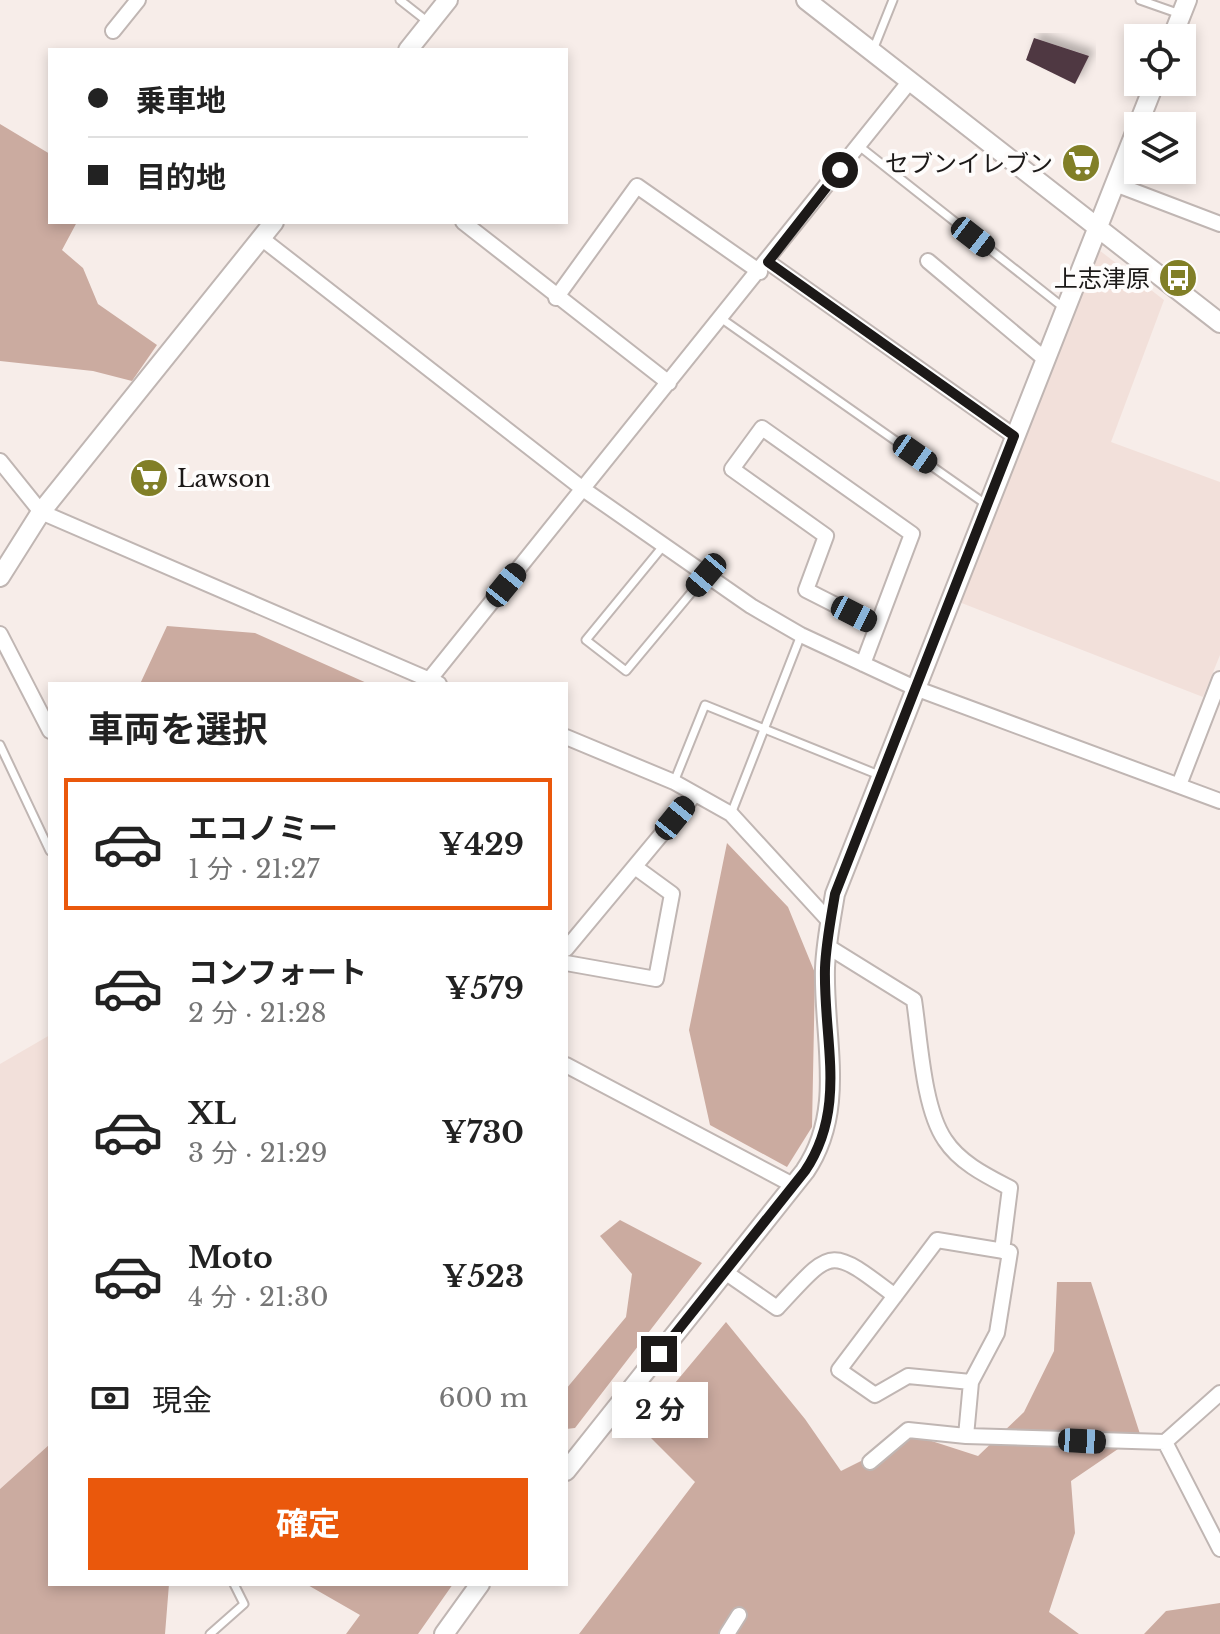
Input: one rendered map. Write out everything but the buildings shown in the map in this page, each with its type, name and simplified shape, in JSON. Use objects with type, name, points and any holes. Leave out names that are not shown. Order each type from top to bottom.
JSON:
[{"type":"main road","points":[[410,48],[448,0]]},
{"type":"main road","points":[[806,0],[1220,323]]},
{"type":"main road","points":[[568,1468],[823,1144],[829,1119],[827,946],[835,894],[1150,96]]},
{"type":"main road","points":[[0,577],[41,512],[272,224]]},
{"type":"main road","points":[[444,1634],[479,1586]]},
{"type":"street","points":[[113,31],[138,0]]},
{"type":"street","points":[[0,461],[41,512],[434,682],[583,489],[910,81]]},
{"type":"street","points":[[1115,184],[1220,224]]},
{"type":"street","points":[[556,298],[637,186],[764,267],[1014,436]]},
{"type":"street","points":[[465,224],[556,298],[669,383]]},
{"type":"street","points":[[261,238],[583,489],[706,575],[801,635],[915,688],[1220,801]]},
{"type":"street","points":[[928,261],[1046,360]]},
{"type":"street","points":[[863,664],[912,534],[762,428],[732,469],[826,536],[806,590],[877,626]]},
{"type":"street","points":[[0,634],[48,727]]},
{"type":"street","points":[[1179,785],[1220,679]]},
{"type":"street","points":[[568,738],[674,782],[731,814],[830,922]]},
{"type":"street","points":[[568,947],[695,794]]},
{"type":"street","points":[[568,963],[656,979],[672,894],[635,867]]},
{"type":"street","points":[[827,946],[914,1000],[931,1104],[944,1140],[973,1168],[1010,1188],[1002,1251]]},
{"type":"street","points":[[568,1066],[793,1185]]},
{"type":"street","points":[[966,1436],[971,1382],[997,1333],[1010,1252],[937,1240],[839,1370],[875,1395],[908,1376],[971,1382]]},
{"type":"street","points":[[725,1272],[777,1308],[820,1262],[836,1260],[853,1264],[895,1296]]},
{"type":"street","points":[[870,1462],[908,1430],[966,1436],[1165,1442],[1220,1393]]},
{"type":"street","points":[[1165,1442],[1220,1549]]},
{"type":"street","points":[[727,1634],[739,1615]]},
{"type":"lane","points":[[400,0],[430,23]]},
{"type":"lane","points":[[872,53],[893,0]]},
{"type":"lane","points":[[1140,0],[1184,8]]},
{"type":"lane","points":[[859,146],[1065,310]]},
{"type":"lane","points":[[722,319],[987,505]]},
{"type":"lane","points":[[664,545],[586,640],[626,671],[706,575]]},
{"type":"lane","points":[[731,814],[801,635]]},
{"type":"lane","points":[[674,782],[705,705],[881,776]]},
{"type":"lane","points":[[0,745],[48,847]]},
{"type":"lane","points":[[210,1634],[244,1604],[235,1586]]},
{"type":"shaded area","points":[[0,124],[48,153],[48,224],[76,224],[62,250],[83,268],[98,304],[157,345],[132,381],[93,371],[0,361]]},
{"type":"shaded area","points":[[1099,250],[1164,300],[1111,442],[1220,482],[1220,655],[1203,697],[959,602]]},
{"type":"shaded area","points":[[167,626],[255,633],[365,682],[141,682]]},
{"type":"shaded area","points":[[727,843],[788,907],[815,973],[812,1127],[787,1167],[710,1125],[689,1030]]},
{"type":"shaded area","points":[[48,1036],[48,1446],[0,1489],[0,1064]]},
{"type":"shaded area","points":[[620,1220],[702,1263],[575,1428],[568,1429],[568,1387],[626,1317],[632,1274],[600,1236]]},
{"type":"shaded area","points":[[1057,1282],[1091,1282],[1140,1434],[1071,1481],[1075,1533],[1049,1612],[1079,1634],[579,1634],[695,1482],[639,1426],[726,1322],[805,1419],[841,1471],[913,1435],[978,1456],[1024,1412],[1054,1351]]},
{"type":"shaded area","points":[[48,1446],[48,1586],[169,1586],[165,1634],[0,1634],[0,1489]]},
{"type":"shaded area","points":[[309,1586],[452,1586],[418,1634],[346,1634],[360,1615]]},
{"type":"shaded area","points":[[1220,1603],[1220,1634],[1144,1634],[1166,1611]]},
{"type":"place","name":"セブンイレブン","points":[[1081,163]]},
{"type":"place","name":"上志津原","points":[[1178,278]]},
{"type":"place","name":"Lawson","points":[[149,478]]},
{"type":"route","points":[[659,1354],[805,1171],[823,1144],[830,1098],[825,967],[835,894],[1014,436],[768,262],[840,170]]}]
